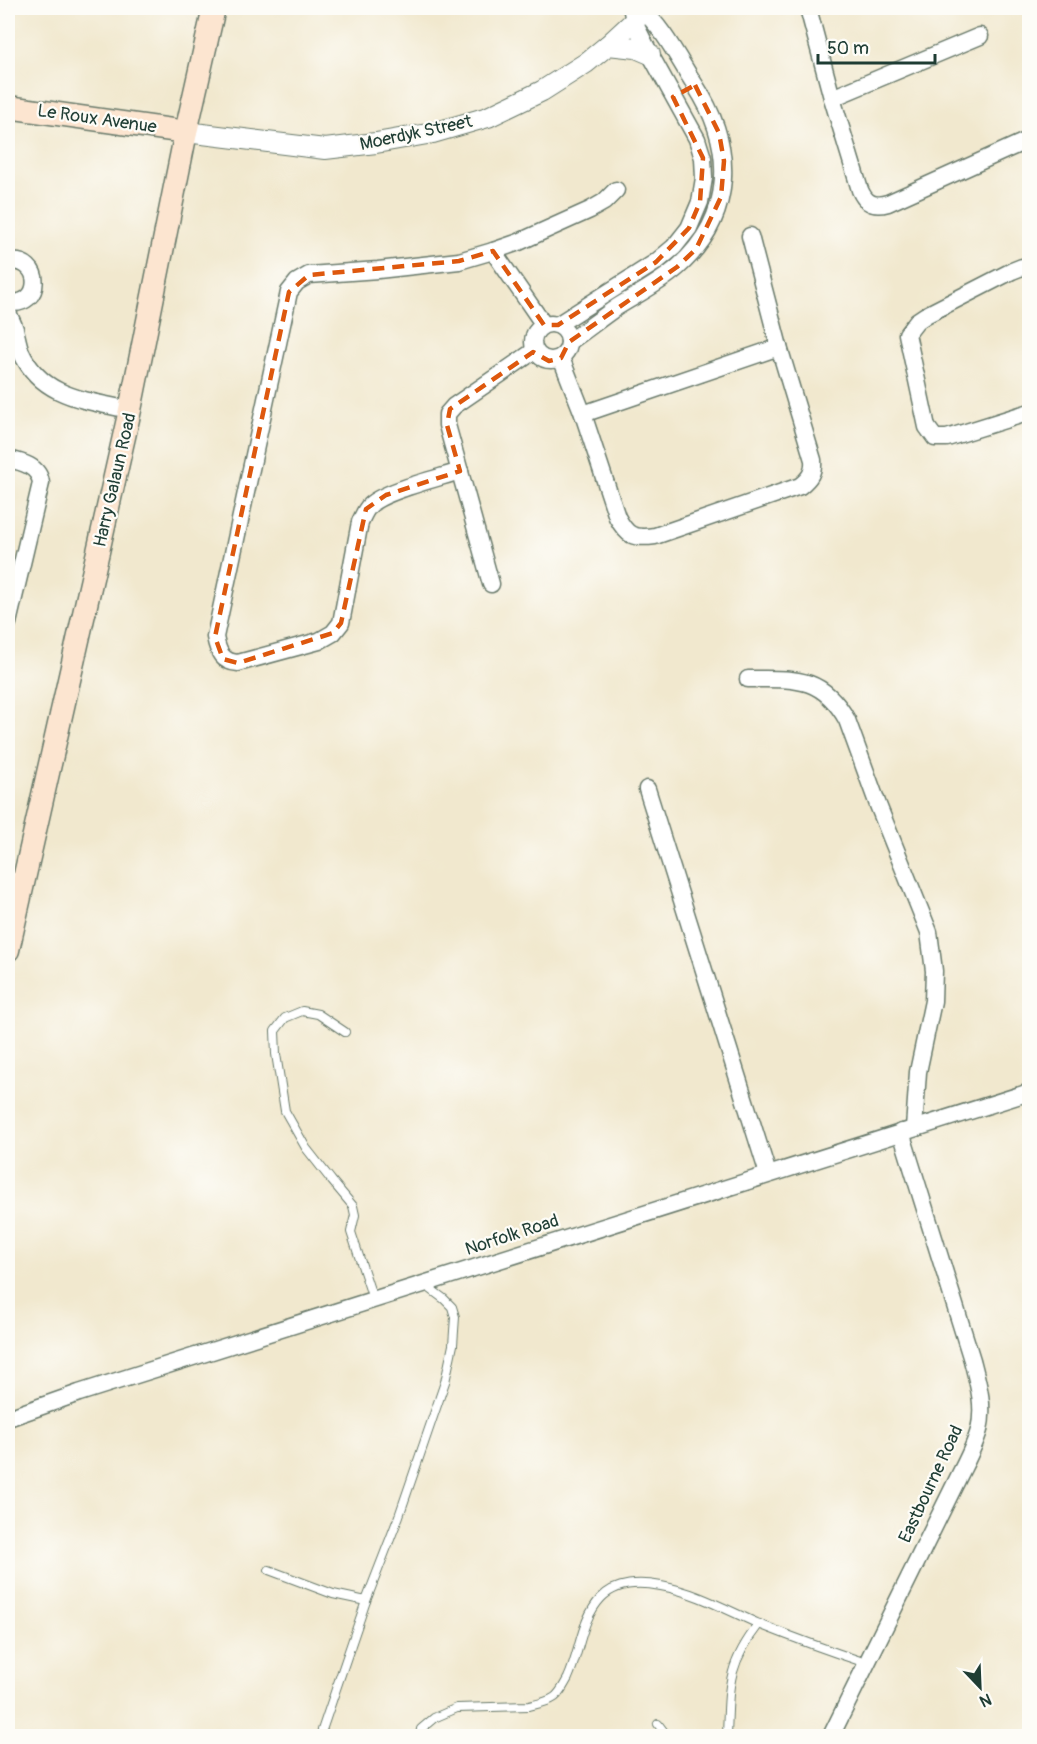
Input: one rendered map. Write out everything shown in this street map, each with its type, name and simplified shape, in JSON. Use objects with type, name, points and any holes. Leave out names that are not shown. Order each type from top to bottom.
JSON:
[{"type":"main road","name":"Harry Galaun Road","points":[[8,950],[15,882],[50,767],[130,410],[186,132],[214,8]]},
{"type":"main road","name":"Le Roux Avenue","points":[[8,107],[186,132]]},
{"type":"street","points":[[808,8],[832,98],[860,190],[866,202],[872,205],[888,203],[1029,139]]},
{"type":"street","name":"Moerdyk Street","points":[[186,132],[325,149],[433,133],[488,117],[542,91],[586,63],[608,45],[640,11]]},
{"type":"street","points":[[493,250],[551,325],[566,331],[568,348],[561,358],[549,361],[534,351],[532,339],[539,328],[551,325],[656,262],[674,247],[689,228],[700,202],[704,178],[703,158],[697,139],[650,54],[640,11]]},
{"type":"street","points":[[569,342],[677,267],[696,249],[712,222],[721,197],[724,161],[719,133],[705,100],[662,33],[640,11]]},
{"type":"street","points":[[832,98],[980,36]]},
{"type":"street","points":[[608,45],[636,48],[650,54]]},
{"type":"street","points":[[673,97],[695,85]]},
{"type":"street","points":[[460,471],[386,495],[370,504],[366,509],[360,522],[341,622],[333,633],[319,641],[238,663],[231,663],[223,659],[215,637],[289,292],[297,282],[309,275],[459,261],[519,242],[590,210],[604,202],[616,190]]},
{"type":"street","points":[[561,358],[583,414],[617,517],[624,530],[630,534],[640,538],[655,536],[800,486],[809,479],[813,469],[813,460],[779,347],[750,236]]},
{"type":"street","points":[[8,262],[22,262],[32,271],[35,284],[29,297],[15,302],[15,331]]},
{"type":"street","points":[[1029,268],[1022,267],[1012,271],[926,315],[917,321],[907,334],[927,427],[935,438],[947,438],[1029,412]]},
{"type":"street","points":[[8,312],[21,352],[42,381],[70,397],[130,410]]},
{"type":"street","points":[[583,414],[779,347]]},
{"type":"street","points":[[490,584],[447,425],[447,414],[450,409],[534,351]]},
{"type":"street","points":[[8,459],[28,465],[39,474],[41,483],[8,623]]},
{"type":"street","points":[[748,678],[794,679],[815,685],[832,698],[843,711],[929,932],[934,971],[933,1001],[907,1130]]},
{"type":"street","points":[[647,789],[768,1174]]},
{"type":"street","name":"Norfolk Road","points":[[8,1418],[373,1299],[1029,1092]]},
{"type":"street","name":"Eastbourne Road","points":[[831,1737],[960,1474],[979,1431],[982,1414],[972,1360],[907,1130]]},
{"type":"lane","points":[[345,1032],[318,1014],[302,1011],[285,1018],[275,1031],[276,1054],[285,1111],[306,1148],[353,1206],[355,1215],[351,1232],[373,1299]]},
{"type":"lane","points":[[320,1737],[445,1382],[453,1345],[455,1317],[452,1307],[423,1284]]},
{"type":"lane","points":[[269,1570],[333,1594],[366,1601]]},
{"type":"lane","points":[[420,1737],[421,1729],[434,1718],[457,1708],[529,1706],[540,1704],[556,1696],[570,1674],[594,1606],[604,1594],[620,1586],[634,1584],[661,1586],[690,1594],[759,1624],[867,1663]]},
{"type":"lane","points":[[727,1737],[731,1676],[745,1642],[759,1624]]},
{"type":"lane","points":[[658,1724],[667,1737]]},
{"type":"highlighted area","points":[[695,85],[719,133],[724,161],[721,197],[696,249],[677,267],[569,342],[561,358],[549,361],[533,352],[450,409],[447,425],[460,471],[386,495],[366,509],[341,623],[333,633],[238,663],[223,659],[215,637],[289,292],[309,275],[459,261],[493,251],[544,325],[558,325],[656,262],[689,228],[700,202],[703,158],[673,97]]}]
